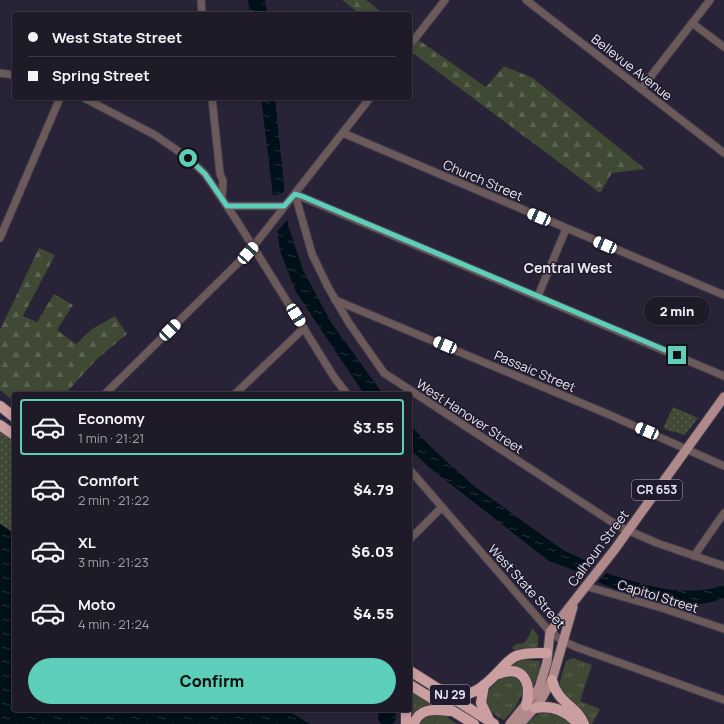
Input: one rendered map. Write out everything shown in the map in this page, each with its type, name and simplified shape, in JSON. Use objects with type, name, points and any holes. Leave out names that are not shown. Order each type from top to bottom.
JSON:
[{"type":"highway","points":[[0,406],[12,415]]},
{"type":"highway","points":[[0,425],[12,434]]},
{"type":"highway","points":[[452,697],[468,696],[496,675],[511,659],[517,655],[547,653]]},
{"type":"highway","points":[[496,675],[510,670],[523,677],[528,684],[531,707],[552,707],[564,712],[578,724]]},
{"type":"highway","name":"NJ 29","points":[[412,672],[492,722]]},
{"type":"highway","points":[[552,680],[558,697],[581,717],[584,724]]},
{"type":"highway","points":[[484,685],[481,703],[492,722]]},
{"type":"highway","name":"NJ 29","points":[[412,686],[474,724]]},
{"type":"highway","points":[[414,724],[419,715],[424,711],[431,709],[453,711]]},
{"type":"highway","points":[[406,712],[406,724]]},
{"type":"main road","name":"Calhoun Street","points":[[531,707],[544,675],[550,632],[628,531],[724,397]]},
{"type":"main road","name":"Calhoun Street","points":[[516,723],[531,707],[552,680],[570,613],[577,597]]},
{"type":"street","points":[[200,0],[202,12]]},
{"type":"street","points":[[412,42],[445,0]]},
{"type":"street","name":"Bellevue Avenue","points":[[526,0],[724,153]]},
{"type":"street","points":[[641,89],[710,0]]},
{"type":"street","points":[[692,23],[724,47]]},
{"type":"street","points":[[0,73],[12,75]]},
{"type":"street","points":[[0,238],[59,100]]},
{"type":"street","points":[[88,100],[161,139],[188,158],[208,178],[346,392]]},
{"type":"street","points":[[212,100],[220,174],[223,181],[222,198]]},
{"type":"street","points":[[107,392],[253,247],[368,100]]},
{"type":"street","name":"Church Street","points":[[343,133],[724,295]]},
{"type":"street","points":[[208,178],[220,174]]},
{"type":"street","points":[[295,194],[724,376]]},
{"type":"street","name":"West Hanover Street","points":[[295,194],[312,254],[335,300],[371,358],[384,373],[628,531],[724,566]]},
{"type":"street","points":[[227,206],[285,205]]},
{"type":"street","points":[[538,296],[566,229]]},
{"type":"street","name":"Passaic Street","points":[[335,300],[687,448],[724,466]]},
{"type":"street","points":[[237,392],[304,328]]},
{"type":"street","name":"West State Street","points":[[412,472],[550,632],[563,641],[724,700]]},
{"type":"street","points":[[412,537],[442,507]]},
{"type":"street","points":[[694,556],[724,513]]},
{"type":"street","name":"Capitol Street","points":[[588,582],[724,630]]},
{"type":"green space","points":[[342,0],[366,0],[381,12],[357,12]]},
{"type":"green space","points":[[412,35],[486,87],[504,66],[533,78],[645,169],[612,173],[600,193],[412,52]]},
{"type":"green space","points":[[39,248],[55,255],[23,316],[37,322],[54,294],[73,305],[57,330],[76,344],[92,329],[115,316],[127,334],[97,359],[67,392],[12,392],[12,399],[0,390],[0,330]]},
{"type":"green space","points":[[673,407],[698,418],[685,435],[665,429],[664,426]]},
{"type":"green space","points":[[0,425],[12,434],[12,532],[0,524]]},
{"type":"green space","points":[[532,628],[538,635],[538,648],[516,651],[512,648],[516,644],[524,643]]},
{"type":"green space","points":[[573,658],[592,665],[580,701],[600,709],[592,724],[589,724],[558,688],[566,661]]},
{"type":"green space","points":[[516,659],[540,661],[539,673],[532,688],[529,677],[526,674],[519,670],[504,667]]},
{"type":"green space","points":[[508,675],[518,678],[525,688],[515,708],[504,720],[490,710],[485,693],[501,678]]},
{"type":"green space","points":[[412,692],[433,704],[419,709],[409,720],[409,712],[412,712]]},
{"type":"green space","points":[[556,710],[574,724],[526,724],[542,711]]},
{"type":"green space","points":[[434,713],[444,715],[457,724],[420,724],[423,718]]},
{"type":"water","points":[[248,0],[265,0],[267,12],[250,12]]},
{"type":"water","points":[[261,100],[275,100],[288,225],[303,270],[332,324],[382,392],[363,392],[296,292],[280,251]]},
{"type":"water","points":[[412,427],[433,449],[474,486],[563,550],[591,563],[582,573],[549,561],[430,468],[412,451]]},
{"type":"water","points":[[0,524],[12,532],[12,712],[290,712],[310,724],[0,724]]},
{"type":"water","points":[[606,573],[650,586],[679,591],[709,589],[724,585],[724,598],[712,602],[691,605],[659,601],[622,591],[598,582]]},
{"type":"water","points":[[380,712],[394,712],[395,720],[390,725],[384,725],[381,723],[378,717]]},
{"type":"pier","points":[[285,190],[288,219],[276,233],[271,195],[281,194]]},
{"type":"district","name":"Central West","points":[[568,268]]},
{"type":"route","points":[[188,158],[205,174],[227,206],[284,206],[295,194],[677,355]]}]
